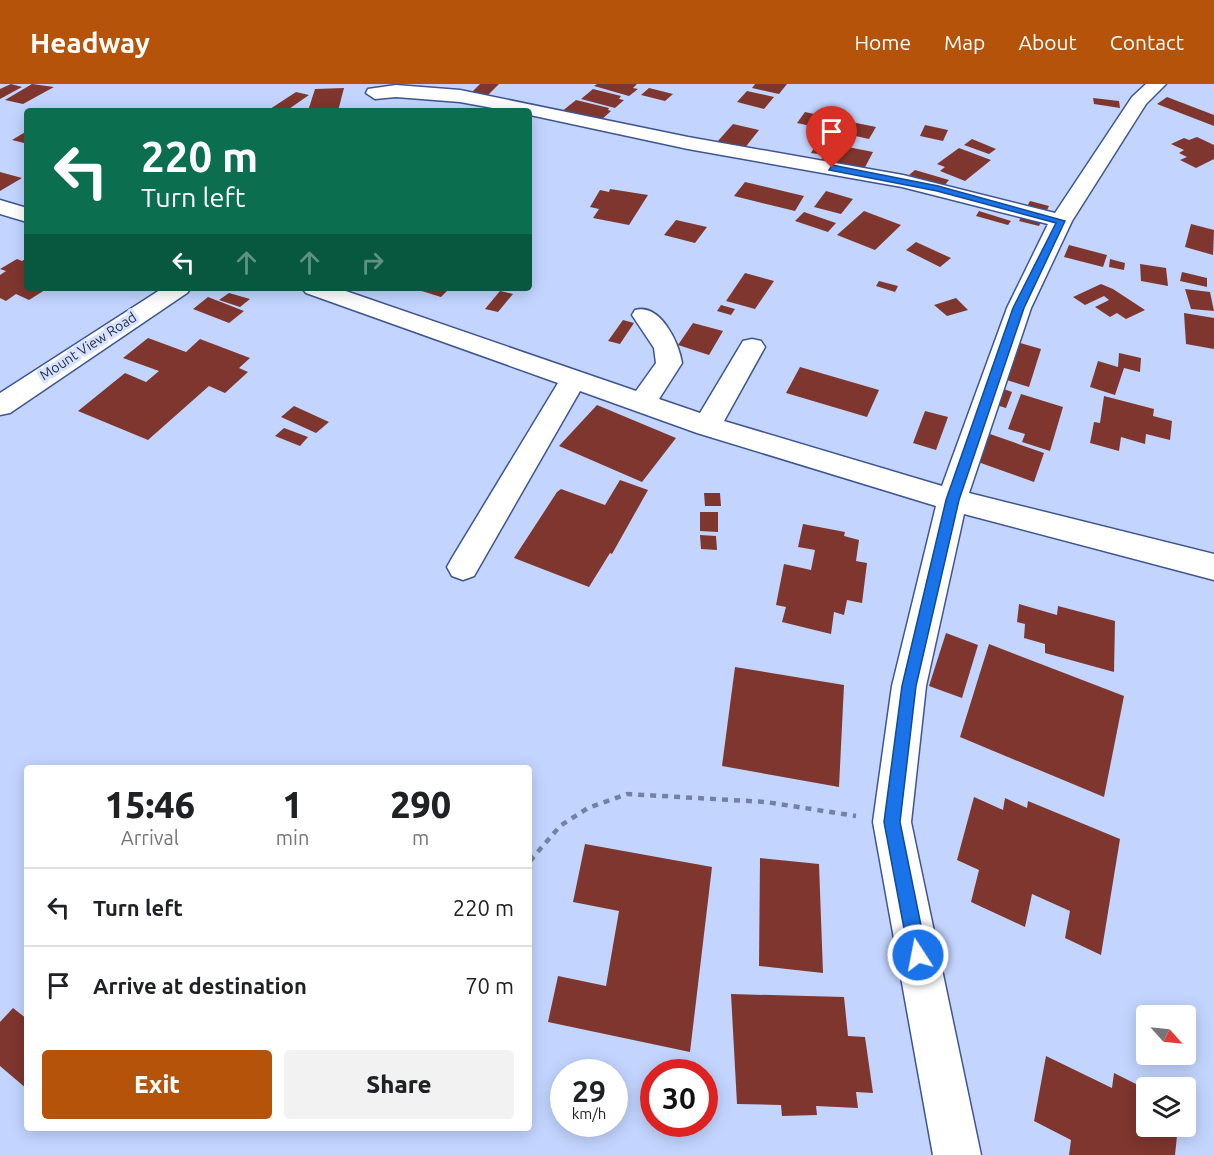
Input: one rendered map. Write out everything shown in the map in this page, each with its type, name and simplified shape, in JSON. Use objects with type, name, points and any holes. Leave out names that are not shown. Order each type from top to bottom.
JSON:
[{"type":"street","points":[[957,1155],[892,822],[909,686],[952,500],[1018,308],[1061,221],[1139,101],[1157,84]]},
{"type":"street","points":[[373,96],[396,91],[450,95],[521,108]]},
{"type":"street","points":[[532,110],[688,143],[903,181],[1061,221]]},
{"type":"street","points":[[0,207],[24,214]]},
{"type":"street","name":"Mount View Road","points":[[0,406],[174,291]]},
{"type":"street","points":[[323,291],[707,426],[952,500],[1214,567]]},
{"type":"street","points":[[642,403],[669,363],[667,347],[644,315]]},
{"type":"street","points":[[707,426],[752,347]]},
{"type":"street","points":[[463,567],[574,379]]},
{"type":"path","points":[[532,859],[560,826],[588,808],[627,794],[766,802],[892,822]]},
{"type":"building","points":[[11,84],[22,87],[0,99],[0,89]]},
{"type":"building","points":[[32,84],[54,87],[23,104],[5,100]]},
{"type":"building","points":[[480,84],[499,84],[487,96],[471,93]]},
{"type":"building","points":[[597,84],[637,84],[633,88],[638,89],[629,96],[594,86]]},
{"type":"building","points":[[755,84],[787,84],[779,94],[752,88]]},
{"type":"building","points":[[344,88],[339,108],[309,108],[315,89]]},
{"type":"building","points":[[649,88],[673,94],[665,101],[641,95]]},
{"type":"building","points":[[593,89],[621,96],[619,99],[624,100],[615,108],[581,99]]},
{"type":"building","points":[[747,91],[774,97],[764,109],[737,102]]},
{"type":"building","points":[[296,92],[309,95],[290,108],[272,108]]},
{"type":"building","points":[[1167,97],[1214,115],[1214,126],[1157,104]]},
{"type":"building","points":[[1093,98],[1119,101],[1120,108],[1094,104]]},
{"type":"building","points":[[576,100],[609,108],[608,110],[611,111],[599,122],[561,112]]},
{"type":"building","points":[[805,112],[876,127],[869,139],[797,123]]},
{"type":"building","points":[[733,124],[759,130],[744,149],[717,142]]},
{"type":"building","points":[[925,125],[948,130],[943,141],[920,136]]},
{"type":"building","points":[[24,133],[24,143],[12,140]]},
{"type":"building","points":[[1197,137],[1214,145],[1214,159],[1196,168],[1180,160],[1187,157],[1179,153],[1184,150],[1171,144],[1184,138],[1189,140]]},
{"type":"building","points":[[972,139],[996,149],[989,154],[964,145]]},
{"type":"building","points":[[818,141],[873,152],[862,173],[816,168],[824,155],[811,153]]},
{"type":"building","points":[[959,148],[991,160],[965,181],[940,171],[945,167],[937,164]]},
{"type":"building","points":[[915,170],[949,180],[944,186],[909,175]]},
{"type":"building","points":[[0,172],[22,178],[0,191]]},
{"type":"building","points":[[745,182],[804,196],[795,211],[734,196]]},
{"type":"building","points":[[610,189],[648,195],[629,225],[593,218],[599,209],[590,207],[600,190],[609,192]]},
{"type":"building","points":[[826,191],[853,199],[841,214],[814,207]]},
{"type":"building","points":[[1030,201],[1049,206],[1039,226],[1019,221]]},
{"type":"building","points":[[864,211],[901,225],[875,250],[837,235]]},
{"type":"building","points":[[979,211],[1011,221],[1008,225],[976,216]]},
{"type":"building","points":[[804,212],[836,223],[828,232],[795,221]]},
{"type":"building","points":[[676,220],[707,227],[695,243],[664,235]]},
{"type":"building","points":[[1191,224],[1214,230],[1213,255],[1185,247]]},
{"type":"building","points":[[916,242],[951,258],[940,267],[906,250]]},
{"type":"building","points":[[1069,245],[1107,255],[1103,267],[1064,257]]},
{"type":"building","points":[[17,259],[24,260],[24,291],[43,291],[29,300],[16,294],[6,301],[0,298],[0,275],[6,271],[0,269]]},
{"type":"building","points":[[1110,259],[1125,263],[1124,270],[1109,267]]},
{"type":"building","points":[[1140,264],[1166,268],[1168,286],[1141,281]]},
{"type":"building","points":[[1182,272],[1207,278],[1207,287],[1180,281]]},
{"type":"building","points":[[745,273],[774,281],[755,309],[726,301]]},
{"type":"building","points":[[879,281],[898,286],[895,292],[876,286]]},
{"type":"building","points":[[1101,284],[1113,289],[1145,310],[1126,319],[1117,313],[1110,317],[1095,307],[1109,300],[1104,296],[1085,305],[1073,297]]},
{"type":"building","points":[[1185,289],[1210,292],[1214,311],[1191,309]]},
{"type":"building","points":[[422,291],[447,291],[441,297]]},
{"type":"building","points":[[500,291],[513,294],[498,312],[485,309]]},
{"type":"building","points":[[229,293],[250,299],[240,307],[219,300]]},
{"type":"building","points":[[208,297],[244,311],[229,323],[193,309]]},
{"type":"building","points":[[956,298],[968,310],[947,316],[934,305]]},
{"type":"building","points":[[721,305],[735,309],[731,315],[717,311]]},
{"type":"building","points":[[1184,313],[1214,318],[1214,349],[1186,344]]},
{"type":"building","points":[[623,320],[634,323],[620,344],[608,341]]},
{"type":"building","points":[[693,323],[723,331],[709,355],[678,345]]},
{"type":"building","points":[[148,338],[186,352],[200,339],[250,358],[239,368],[248,372],[225,393],[209,386],[148,440],[78,411],[125,373],[146,382],[159,371],[123,358]]},
{"type":"building","points":[[1013,341],[1041,349],[1029,387],[1000,378]]},
{"type":"building","points":[[1119,353],[1141,358],[1140,372],[1124,368],[1115,395],[1090,387],[1098,361],[1118,367]]},
{"type":"building","points":[[800,367],[879,390],[867,417],[786,393]]},
{"type":"building","points":[[1001,388],[1012,392],[1006,408],[996,405]]},
{"type":"building","points":[[1021,394],[1063,407],[1050,451],[1022,442],[1025,434],[1008,429]]},
{"type":"building","points":[[1104,396],[1154,409],[1153,416],[1172,421],[1170,440],[1146,434],[1145,444],[1121,437],[1119,451],[1090,443],[1094,422],[1100,423]]},
{"type":"building","points":[[597,405],[676,438],[642,482],[559,446]]},
{"type":"building","points":[[294,406],[329,422],[316,433],[281,417]]},
{"type":"building","points":[[925,411],[948,417],[936,450],[913,443]]},
{"type":"building","points":[[284,428],[308,437],[300,446],[275,436]]},
{"type":"building","points":[[990,434],[1044,453],[1034,482],[978,462]]},
{"type":"building","points":[[620,480],[648,490],[612,554],[610,553],[589,587],[514,558],[561,489],[605,505]]},
{"type":"building","points":[[704,493],[720,493],[721,506],[705,506]]},
{"type":"building","points":[[700,512],[718,512],[718,532],[700,531]]},
{"type":"building","points":[[803,524],[845,532],[844,536],[859,540],[856,561],[867,563],[862,603],[847,600],[844,615],[834,612],[831,634],[782,622],[786,607],[776,605],[784,564],[811,570],[815,550],[798,547]]},
{"type":"building","points":[[700,535],[716,536],[717,550],[701,549]]},
{"type":"building","points":[[1019,604],[1057,615],[1058,606],[1115,621],[1114,672],[1045,653],[1045,644],[1024,638],[1025,624],[1017,622]]},
{"type":"building","points":[[946,633],[978,645],[962,698],[929,686]]},
{"type":"building","points":[[989,644],[1124,696],[1104,797],[960,737]]},
{"type":"building","points":[[735,667],[844,685],[839,787],[722,766]]},
{"type":"building","points":[[974,797],[1003,810],[1005,798],[1027,808],[1028,801],[1120,839],[1101,955],[1065,938],[1070,911],[1032,894],[1025,927],[971,902],[979,870],[957,860]]},
{"type":"building","points":[[585,844],[712,867],[690,1052],[548,1022],[558,976],[606,986],[619,911],[573,902]]},
{"type":"building","points":[[760,858],[819,864],[823,973],[759,966]]},
{"type":"building","points":[[731,994],[844,997],[848,1036],[865,1037],[873,1093],[856,1092],[858,1108],[816,1106],[817,1115],[782,1116],[781,1105],[737,1104]]},
{"type":"building","points":[[13,1008],[24,1017],[24,1086],[0,1066],[0,1022]]},
{"type":"building","points":[[1046,1056],[1112,1088],[1114,1073],[1136,1084],[1136,1137],[1177,1137],[1175,1155],[1069,1155],[1071,1140],[1034,1121]]},
{"type":"route","points":[[832,168],[973,197],[1061,221],[1018,308],[952,500],[909,686],[892,822],[918,955]]}]
